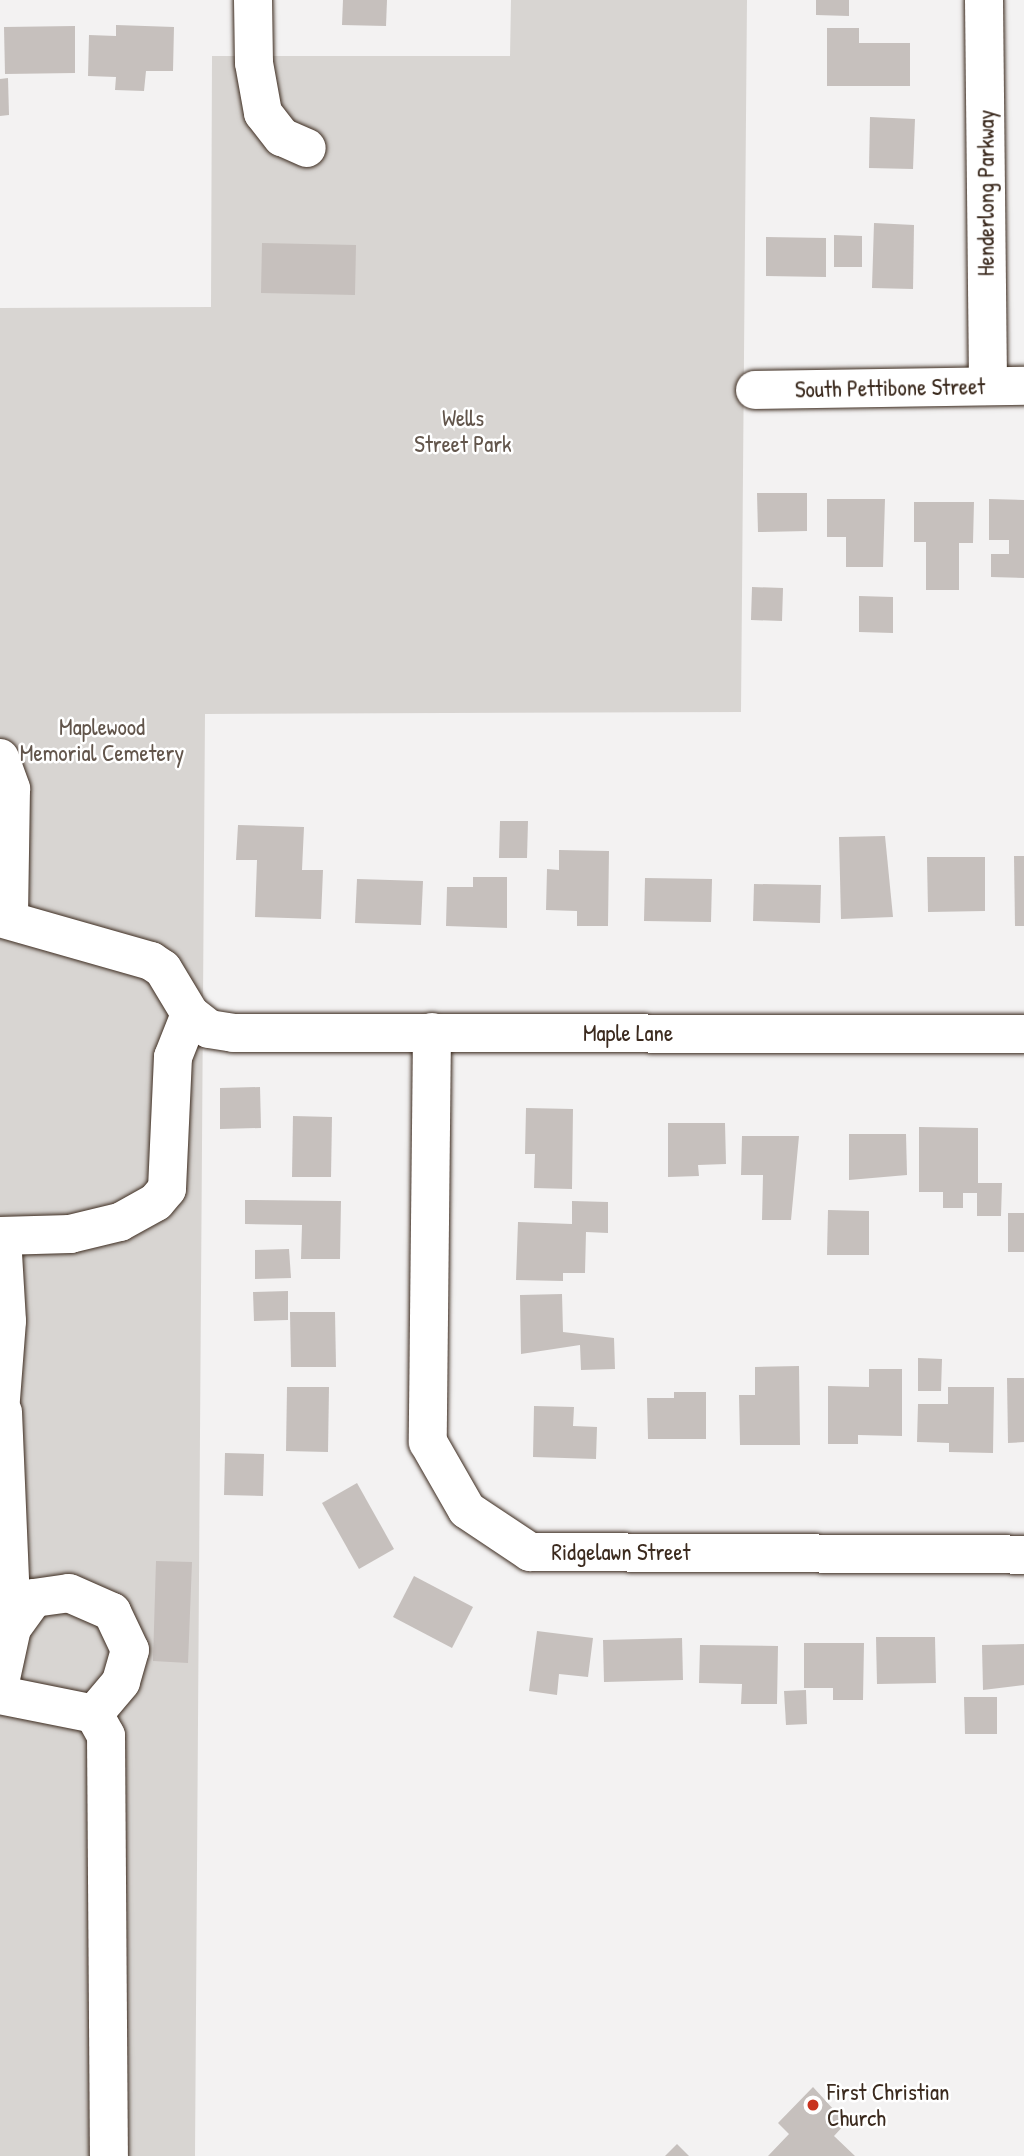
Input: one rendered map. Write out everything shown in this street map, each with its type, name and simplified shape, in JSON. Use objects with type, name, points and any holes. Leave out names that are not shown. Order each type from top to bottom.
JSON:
[{"type":"street","points":[[253,0],[254,63],[264,113],[282,137],[307,148]]},
{"type":"street","name":"Henderlong Parkway","points":[[985,0],[1006,386]]},
{"type":"street","name":"South Pettibone Street","points":[[755,390],[1006,386]]},
{"type":"street","points":[[0,758],[11,789],[5,918],[151,961],[163,970],[190,1014],[173,1057],[169,1170],[156,1202],[120,1222],[70,1234],[1,1236],[2,1412],[12,1628],[0,1683]]},
{"type":"street","name":"Maple Lane","points":[[190,1014],[209,1028],[233,1033],[1024,1034]]},
{"type":"street","name":"Ridgelawn Street","points":[[432,1032],[428,1442],[467,1510],[530,1552],[1024,1555]]},
{"type":"street","points":[[12,1628],[34,1598],[47,1594],[69,1593],[112,1612],[124,1628],[129,1664],[94,1714]]},
{"type":"street","points":[[0,1695],[94,1714],[106,1736],[108,2156]]},
{"type":"green space","points":[[511,0],[747,0],[741,712],[205,714],[195,2156],[0,2156],[0,308],[211,307],[212,56],[510,56]]},
{"type":"building","points":[[343,0],[387,0],[386,26],[342,25]]},
{"type":"building","points":[[816,0],[849,0],[849,16],[816,15]]},
{"type":"building","points":[[116,25],[174,27],[173,71],[146,71],[144,91],[115,90],[116,77],[88,76],[89,35],[116,36]]},
{"type":"building","points":[[75,26],[75,73],[5,74],[4,27]]},
{"type":"building","points":[[827,28],[859,28],[859,43],[910,43],[910,86],[827,86]]},
{"type":"building","points":[[8,78],[9,115],[0,116],[0,79]]},
{"type":"building","points":[[870,117],[915,119],[913,169],[869,168]]},
{"type":"building","points":[[874,223],[914,225],[913,289],[872,288]]},
{"type":"building","points":[[834,235],[862,236],[862,267],[834,267]]},
{"type":"building","points":[[766,237],[826,238],[826,277],[766,276]]},
{"type":"building","points":[[262,243],[356,245],[355,295],[261,293]]},
{"type":"building","points":[[757,493],[807,493],[807,531],[758,532]]},
{"type":"building","points":[[827,499],[885,499],[883,567],[846,567],[846,537],[827,537]]},
{"type":"building","points":[[989,499],[1024,500],[1024,578],[991,577],[991,554],[1009,554],[1009,540],[989,540]]},
{"type":"building","points":[[914,502],[974,502],[973,543],[959,543],[959,590],[926,590],[926,542],[914,542]]},
{"type":"building","points":[[752,587],[783,588],[782,621],[751,620]]},
{"type":"building","points":[[859,596],[893,597],[893,633],[859,632]]},
{"type":"building","points":[[500,821],[528,821],[527,858],[499,858]]},
{"type":"building","points":[[238,825],[304,827],[302,870],[323,870],[321,919],[255,917],[257,860],[236,860]]},
{"type":"building","points":[[885,836],[893,917],[841,919],[839,837]]},
{"type":"building","points":[[559,850],[609,851],[608,926],[577,926],[577,911],[546,910],[547,869],[559,870]]},
{"type":"building","points":[[1014,856],[1024,856],[1024,926],[1015,926]]},
{"type":"building","points":[[927,857],[985,857],[985,911],[928,912]]},
{"type":"building","points":[[473,877],[507,877],[507,928],[446,926],[447,887],[473,887]]},
{"type":"building","points":[[645,878],[712,879],[711,922],[644,921]]},
{"type":"building","points":[[357,879],[423,881],[421,925],[355,923]]},
{"type":"building","points":[[754,884],[821,885],[820,923],[753,921]]},
{"type":"building","points":[[260,1087],[261,1128],[220,1129],[220,1088]]},
{"type":"building","points":[[526,1108],[573,1109],[572,1189],[534,1188],[535,1154],[525,1154]]},
{"type":"building","points":[[293,1116],[332,1117],[331,1177],[292,1177]]},
{"type":"building","points":[[668,1123],[725,1123],[726,1164],[698,1165],[699,1176],[668,1177]]},
{"type":"building","points":[[919,1127],[978,1128],[978,1183],[1002,1183],[1001,1216],[977,1216],[977,1193],[963,1193],[963,1208],[943,1208],[943,1192],[919,1192]]},
{"type":"building","points":[[849,1134],[906,1134],[907,1175],[849,1180]]},
{"type":"building","points":[[742,1136],[799,1136],[791,1220],[762,1220],[763,1175],[741,1175]]},
{"type":"building","points":[[245,1200],[341,1201],[340,1259],[301,1259],[302,1225],[245,1224]]},
{"type":"building","points":[[572,1201],[608,1202],[608,1233],[586,1232],[585,1273],[563,1273],[563,1281],[516,1280],[518,1222],[572,1224]]},
{"type":"building","points":[[828,1210],[869,1211],[869,1255],[827,1255]]},
{"type":"building","points":[[1008,1213],[1024,1213],[1024,1252],[1008,1252]]},
{"type":"building","points":[[289,1249],[291,1278],[255,1279],[255,1250]]},
{"type":"building","points":[[288,1291],[288,1320],[254,1321],[253,1292]]},
{"type":"building","points":[[562,1294],[563,1332],[614,1338],[615,1369],[581,1370],[580,1345],[521,1354],[520,1295]]},
{"type":"building","points":[[290,1312],[335,1312],[336,1367],[291,1367]]},
{"type":"building","points":[[918,1358],[942,1359],[941,1391],[918,1391]]},
{"type":"building","points":[[799,1366],[800,1445],[740,1445],[739,1395],[755,1395],[755,1367]]},
{"type":"building","points":[[869,1369],[902,1369],[902,1436],[858,1435],[858,1444],[828,1444],[828,1386],[869,1387]]},
{"type":"building","points":[[1007,1378],[1024,1378],[1024,1442],[1008,1443]]},
{"type":"building","points":[[287,1387],[329,1387],[328,1452],[286,1451]]},
{"type":"building","points":[[948,1387],[994,1387],[993,1453],[949,1452],[949,1443],[917,1442],[918,1404],[948,1404]]},
{"type":"building","points":[[674,1392],[706,1392],[706,1439],[648,1439],[647,1398],[674,1398]]},
{"type":"building","points":[[534,1406],[574,1407],[573,1426],[597,1427],[596,1459],[533,1457]]},
{"type":"building","points":[[225,1453],[264,1454],[263,1496],[224,1495]]},
{"type":"building","points":[[357,1483],[394,1549],[359,1569],[322,1503]]},
{"type":"building","points":[[156,1561],[192,1562],[188,1663],[153,1661]]},
{"type":"building","points":[[414,1576],[473,1607],[452,1648],[393,1617]]},
{"type":"building","points":[[537,1631],[593,1638],[588,1677],[559,1674],[557,1695],[529,1691]]},
{"type":"building","points":[[876,1637],[935,1637],[936,1683],[877,1684]]},
{"type":"building","points":[[682,1638],[683,1680],[604,1682],[603,1640]]},
{"type":"building","points":[[804,1643],[864,1643],[863,1700],[833,1700],[833,1688],[804,1688]]},
{"type":"building","points":[[1024,1644],[1024,1685],[983,1690],[982,1645]]},
{"type":"building","points":[[700,1645],[778,1646],[777,1704],[741,1704],[742,1684],[699,1683]]},
{"type":"building","points":[[806,1690],[807,1724],[786,1725],[784,1691]]},
{"type":"building","points":[[964,1697],[997,1697],[997,1734],[965,1734]]},
{"type":"building","name":"First Christian Church","points":[[813,2087],[846,2123],[834,2136],[855,2156],[768,2156],[789,2134],[778,2123]]},
{"type":"building","points":[[677,2144],[689,2156],[665,2156]]},
{"type":"place","name":"First Christian Church","points":[[813,2105]]},
{"type":"park label","name":"Wells Street Park","points":[[463,431]]},
{"type":"park label","name":"Maplewood Memorial Cemetery","points":[[102,740]]}]
